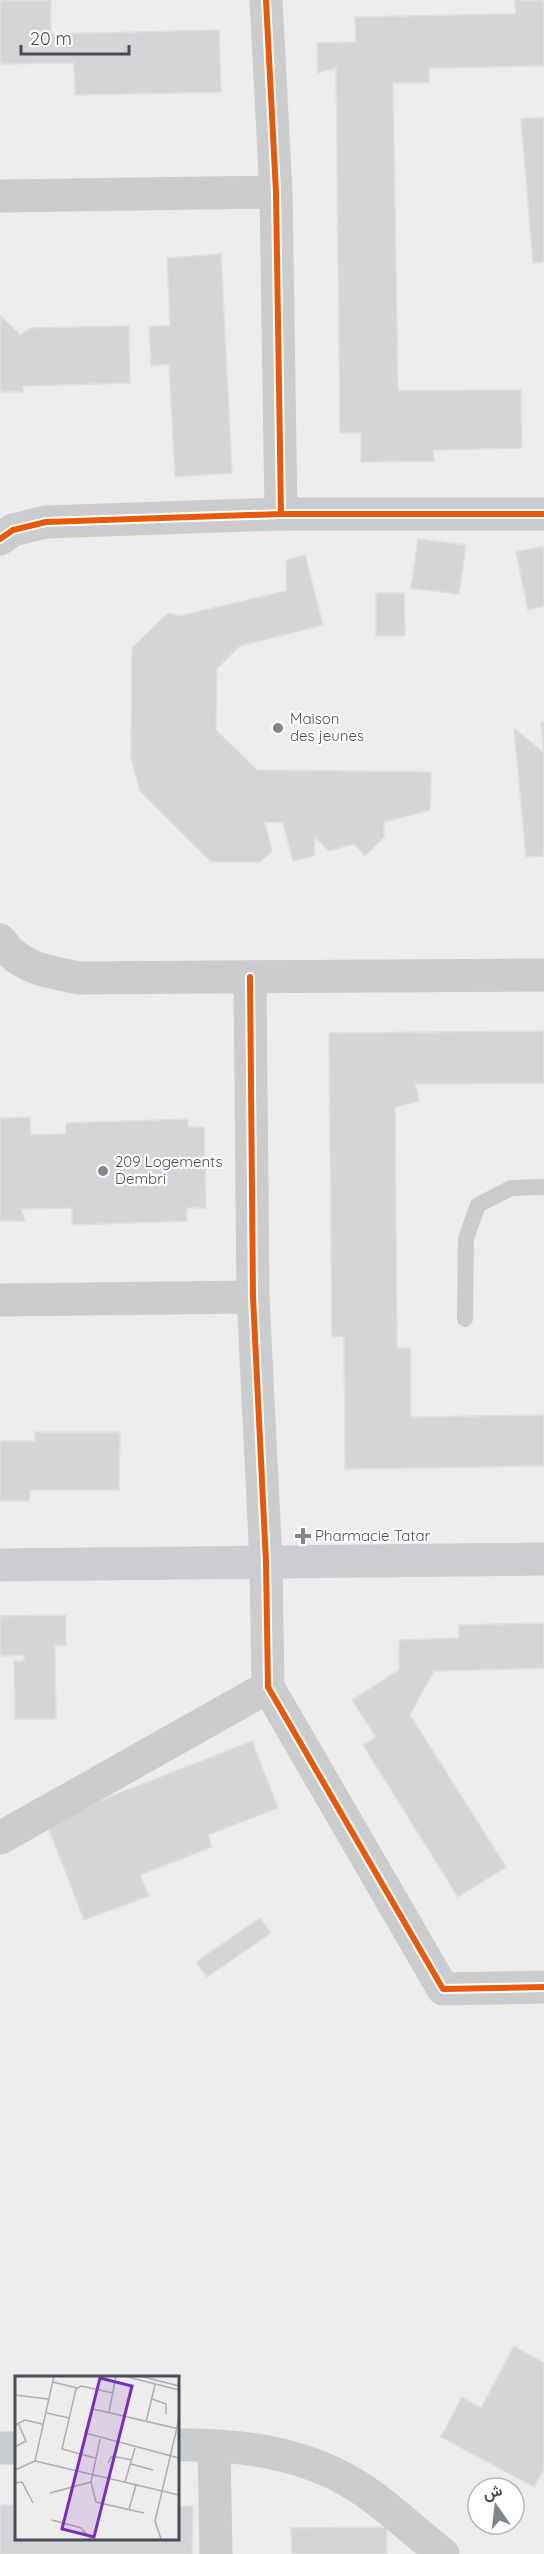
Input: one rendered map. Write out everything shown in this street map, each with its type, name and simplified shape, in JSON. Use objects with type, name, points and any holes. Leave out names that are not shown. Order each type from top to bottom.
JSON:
[{"type":"main road","points":[[0,1565],[544,1559]]},
{"type":"street","points":[[266,0],[276,192],[282,514]]},
{"type":"street","points":[[0,196],[276,192]]},
{"type":"street","points":[[0,539],[13,530],[46,522],[282,514],[544,513]]},
{"type":"street","points":[[0,940],[7,950],[34,969],[79,978],[544,975]]},
{"type":"street","points":[[250,977],[253,1297],[266,1562],[268,1687],[443,1989],[544,1987]]},
{"type":"street","points":[[0,1300],[253,1297]]},
{"type":"street","points":[[0,1838],[268,1687]]},
{"type":"street","points":[[178,2445],[240,2447],[301,2460],[352,2483],[443,2554]]},
{"type":"street","points":[[214,2446],[216,2554]]},
{"type":"lane","points":[[465,1319],[466,1238],[478,1205],[510,1188],[544,1187]]},
{"type":"building","points":[[0,0],[51,0],[51,34],[219,30],[221,92],[75,95],[74,63],[0,64]]},
{"type":"building","points":[[515,0],[544,0],[544,66],[429,68],[429,83],[393,83],[398,391],[521,390],[522,448],[433,450],[434,461],[361,462],[361,433],[340,433],[336,68],[318,73],[317,43],[356,42],[355,17],[516,14]]},
{"type":"building","points":[[544,117],[544,262],[533,263],[521,119]]},
{"type":"building","points":[[221,254],[232,473],[175,477],[169,364],[151,366],[149,327],[170,325],[167,258]]},
{"type":"building","points":[[0,315],[20,335],[31,328],[129,326],[130,383],[23,386],[23,392],[0,392]]},
{"type":"building","points":[[418,539],[466,545],[459,594],[411,588]]},
{"type":"building","points":[[544,546],[544,606],[528,610],[516,552]]},
{"type":"building","points":[[305,555],[323,625],[240,646],[217,669],[216,730],[257,770],[431,772],[430,810],[384,822],[384,837],[365,856],[354,844],[329,851],[315,837],[314,856],[293,861],[283,823],[265,822],[272,851],[260,862],[211,862],[140,791],[131,757],[132,648],[168,613],[179,616],[286,591],[286,560]]},
{"type":"building","points":[[376,593],[404,593],[405,636],[376,636]]},
{"type":"building","points":[[544,721],[544,753],[541,722]]},
{"type":"building","points":[[514,728],[544,753],[544,856],[526,857]]},
{"type":"building","points":[[544,1031],[544,1083],[415,1084],[419,1101],[395,1107],[397,1348],[411,1348],[411,1417],[544,1415],[544,1466],[345,1469],[344,1336],[332,1337],[329,1033]]},
{"type":"building","name":"209 Logements Dembri","points":[[30,1117],[30,1135],[66,1134],[66,1123],[188,1119],[188,1127],[204,1127],[206,1208],[187,1208],[187,1221],[72,1225],[72,1208],[21,1209],[25,1221],[0,1221],[0,1118]]},
{"type":"building","points":[[35,1432],[120,1432],[119,1490],[30,1490],[29,1501],[0,1501],[0,1441],[35,1441]]},
{"type":"building","points":[[66,1615],[66,1645],[55,1646],[56,1719],[15,1719],[14,1661],[24,1661],[24,1655],[0,1656],[0,1616]]},
{"type":"building","points":[[544,1623],[544,1668],[434,1671],[410,1715],[506,1867],[458,1897],[363,1745],[376,1737],[352,1700],[399,1670],[399,1640],[459,1638],[459,1625]]},
{"type":"building","points":[[252,1741],[278,1808],[208,1835],[212,1847],[140,1875],[149,1896],[84,1920],[46,1822]]},
{"type":"building","points":[[260,1918],[271,1933],[207,1977],[196,1962]]},
{"type":"building","points":[[514,2346],[544,2363],[544,2469],[534,2487],[526,2483],[526,2476],[514,2476],[441,2437],[462,2397],[481,2408]]},
{"type":"building","points":[[0,2505],[15,2505],[15,2539],[178,2539],[178,2506],[193,2506],[192,2554],[0,2554]]},
{"type":"building","points":[[387,2527],[387,2554],[292,2554],[291,2528]]},
{"type":"cycle path","points":[[266,0],[276,192],[281,514]]},
{"type":"cycle path","points":[[0,539],[13,530],[46,522],[281,514],[544,514]]},
{"type":"cycle path","points":[[250,977],[253,1297],[266,1562],[268,1687],[443,1989],[544,1987]]},
{"type":"place","name":"Maison des jeunes","points":[[278,728]]},
{"type":"place","name":"209 Logements Dembri","points":[[103,1171]]},
{"type":"place","name":"Pharmacie Tatar","points":[[303,1536]]}]
